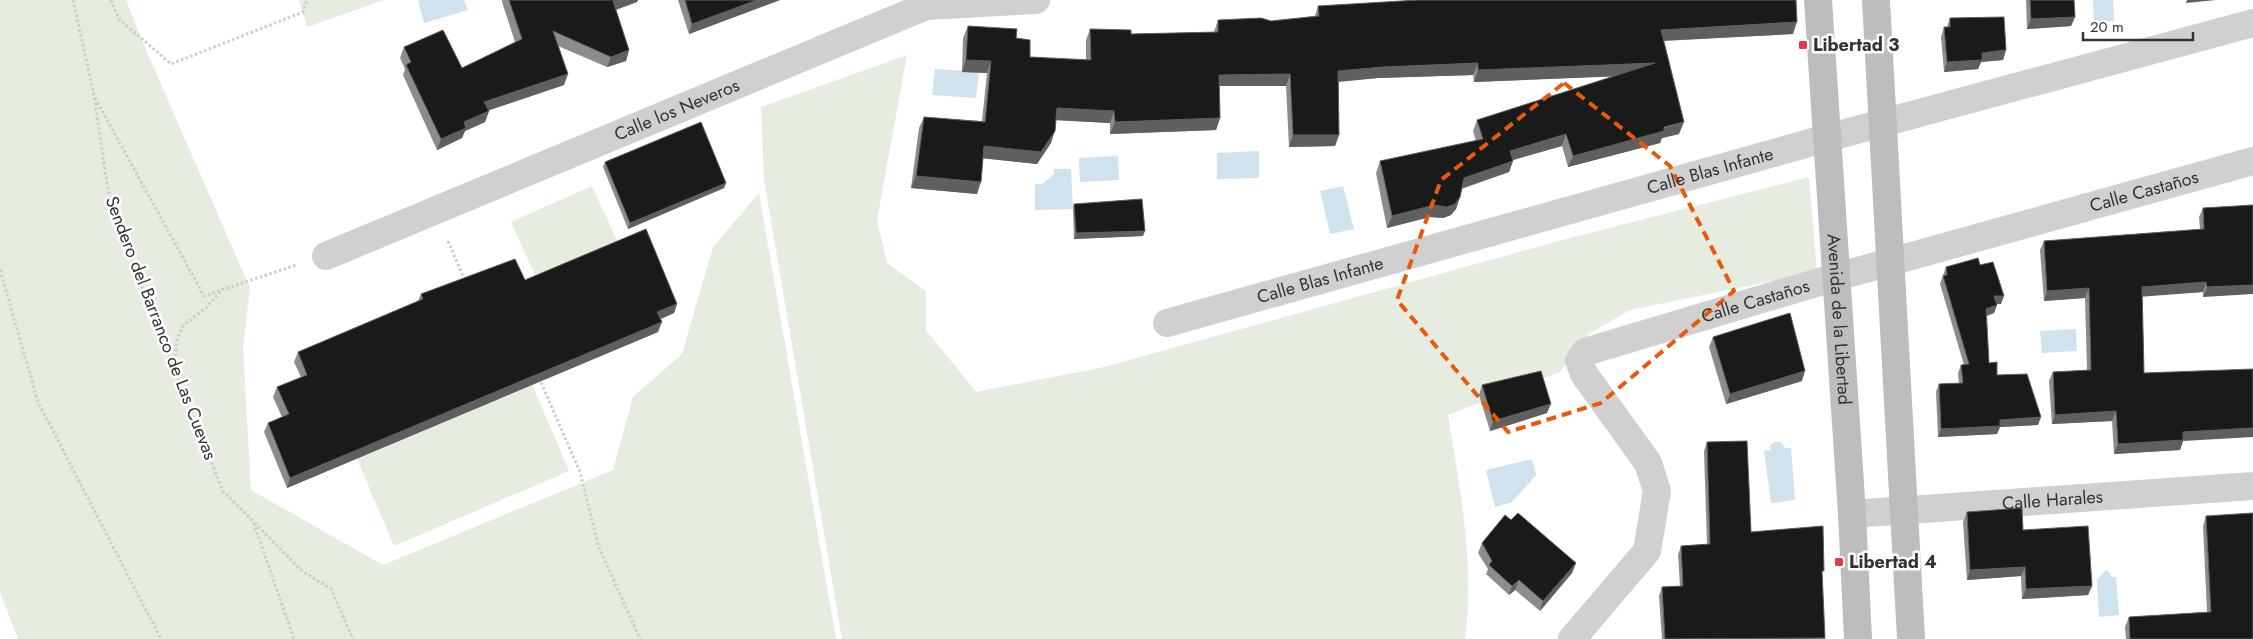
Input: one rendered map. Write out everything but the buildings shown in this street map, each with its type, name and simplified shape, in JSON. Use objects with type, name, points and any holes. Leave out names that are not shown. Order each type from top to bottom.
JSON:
[{"type":"street","name":"Calle los Neveros","points":[[326,256],[926,3],[1036,0]]},
{"type":"street","name":"Avenida de la Libertad","points":[[1818,0],[1852,514],[1858,639]]},
{"type":"street","points":[[1876,0],[1911,639]]},
{"type":"street","name":"Calle Blas Infante","points":[[1167,323],[1827,138],[2253,23]]},
{"type":"street","name":"Calle Castaños","points":[[1572,639],[1647,551],[1657,490],[1648,463],[1584,374],[1579,361],[1585,352],[1836,277],[2253,161]]},
{"type":"street","name":"Calle Harales","points":[[1852,514],[2253,486]]},
{"type":"path","name":"Sendero del Barranco de Las Cuevas","points":[[73,0],[94,95],[108,191],[223,491],[253,521],[294,639]]},
{"type":"path","points":[[112,0],[119,19],[171,64],[302,12],[307,0]]},
{"type":"path","points":[[94,95],[204,296],[223,288],[326,256]]},
{"type":"path","points":[[435,210],[467,285]]},
{"type":"path","points":[[0,270],[38,402],[161,639]]},
{"type":"path","points":[[174,367],[176,339],[184,325],[206,308],[223,288]]},
{"type":"path","points":[[539,377],[580,472],[598,545],[640,639]]},
{"type":"path","points":[[253,521],[302,571],[330,589],[353,639]]},
{"type":"highlighted area","points":[[1564,83],[1670,166],[1734,291],[1601,403],[1508,432],[1397,300],[1441,180]]},
{"type":"shaded area","points":[[0,0],[126,0],[250,288],[243,348],[251,490],[383,565],[613,470],[633,397],[682,354],[713,247],[759,193],[836,639],[18,639],[0,592]]},
{"type":"shaded area","points":[[299,0],[384,0],[307,27]]},
{"type":"shaded area","points":[[907,55],[877,220],[887,263],[926,291],[926,330],[976,392],[1104,367],[1566,239],[1809,177],[1817,272],[1630,310],[1589,334],[1560,372],[1448,415],[1465,527],[1468,611],[1465,639],[842,639],[764,180],[761,107]]},
{"type":"shaded area","points":[[592,186],[618,243],[537,279],[511,222]]},
{"type":"shaded area","points":[[532,384],[569,471],[394,546],[357,459]]},
{"type":"water","points":[[464,0],[468,10],[424,23],[418,1]]},
{"type":"water","points":[[2093,0],[2113,0],[2114,21],[2094,21]]},
{"type":"water","points":[[935,69],[979,72],[976,98],[932,95]]},
{"type":"water","points":[[1259,151],[1259,178],[1217,179],[1217,153]]},
{"type":"water","points":[[1118,156],[1119,180],[1080,182],[1079,158]]},
{"type":"water","points":[[1054,169],[1071,169],[1073,209],[1035,210],[1035,184],[1042,184],[1054,174]]},
{"type":"water","points":[[1343,186],[1354,229],[1330,234],[1320,191]]},
{"type":"water","points":[[2076,329],[2077,351],[2042,353],[2040,331]]},
{"type":"water","points":[[1775,442],[1781,442],[1785,448],[1791,448],[1795,500],[1771,503],[1764,451],[1770,450],[1770,445]]},
{"type":"water","points":[[1532,459],[1536,475],[1512,502],[1495,507],[1486,470]]},
{"type":"water","points":[[2106,570],[2112,577],[2116,577],[2119,615],[2099,617],[2097,580]]},
{"type":"place","name":"Libertad 3","points":[[1803,45]]},
{"type":"place","name":"Libertad 4","points":[[1839,562]]}]
